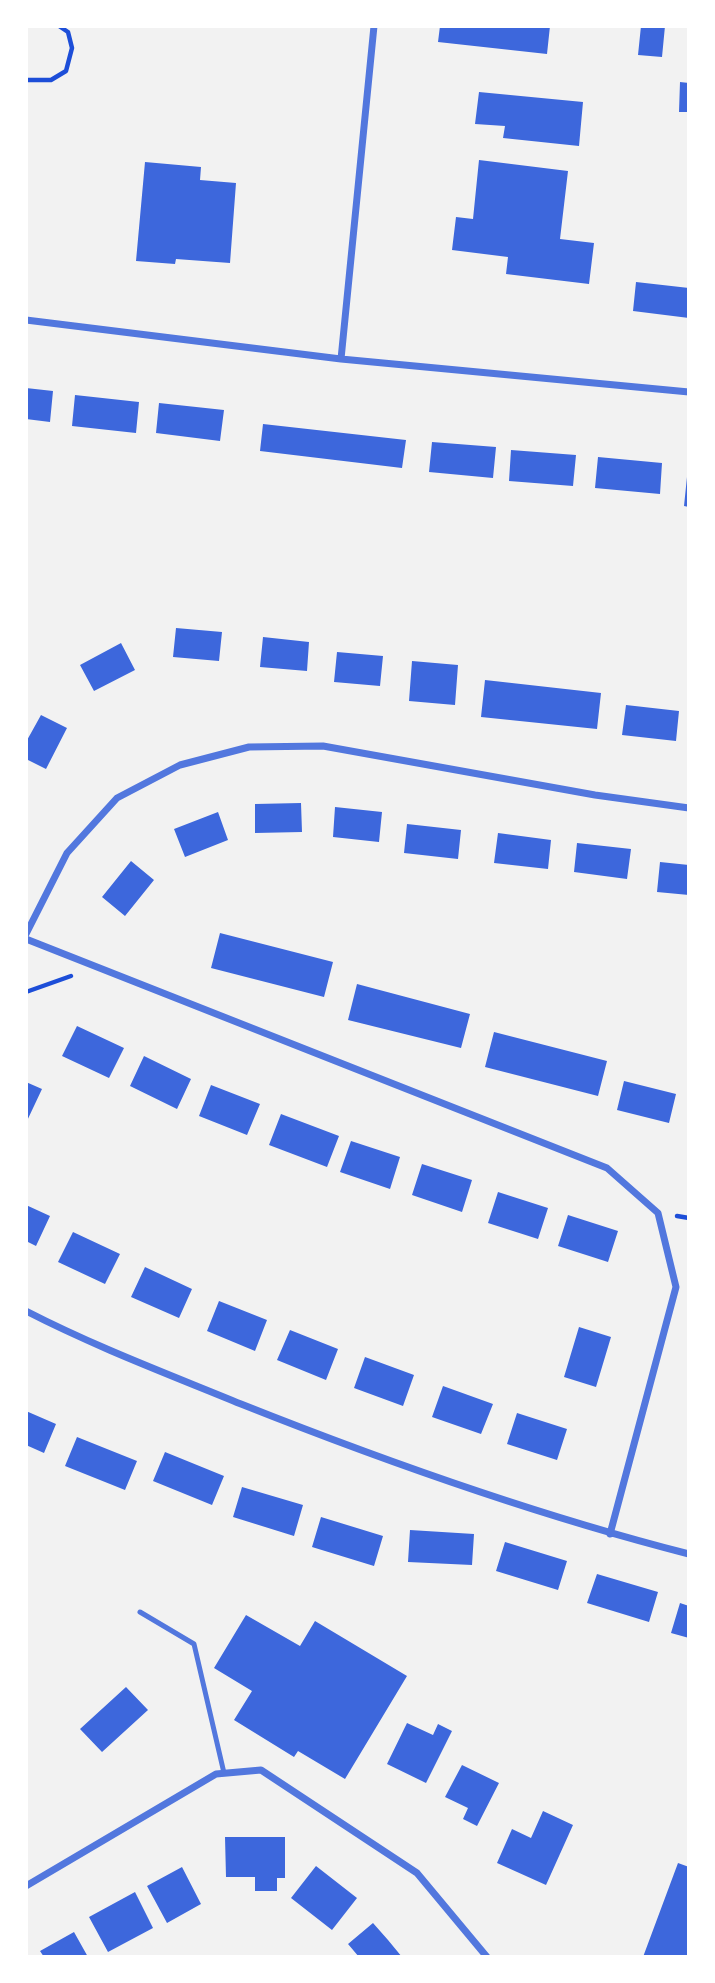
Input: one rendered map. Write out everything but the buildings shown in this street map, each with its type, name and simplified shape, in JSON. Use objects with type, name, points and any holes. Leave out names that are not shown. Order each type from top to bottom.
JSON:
[{"type":"street","points":[[341,359],[374,26]]},
{"type":"street","points":[[26,320],[341,359],[689,392]]},
{"type":"street","points":[[610,1534],[676,1287],[658,1213],[607,1168],[26,936],[67,853],[117,798],[180,765],[248,747],[323,746],[596,795],[689,808]]},
{"type":"street","points":[[26,1311],[86,1341],[346,1446],[610,1534],[689,1554]]},
{"type":"street","points":[[26,1886],[216,1774],[261,1770],[417,1873],[487,1957]]},
{"type":"lane","points":[[140,1612],[194,1644],[224,1773]]},
{"type":"path","points":[[26,80],[51,80],[66,71],[72,48],[68,32],[59,26]]},
{"type":"path","points":[[26,992],[71,977],[79,959]]}]
